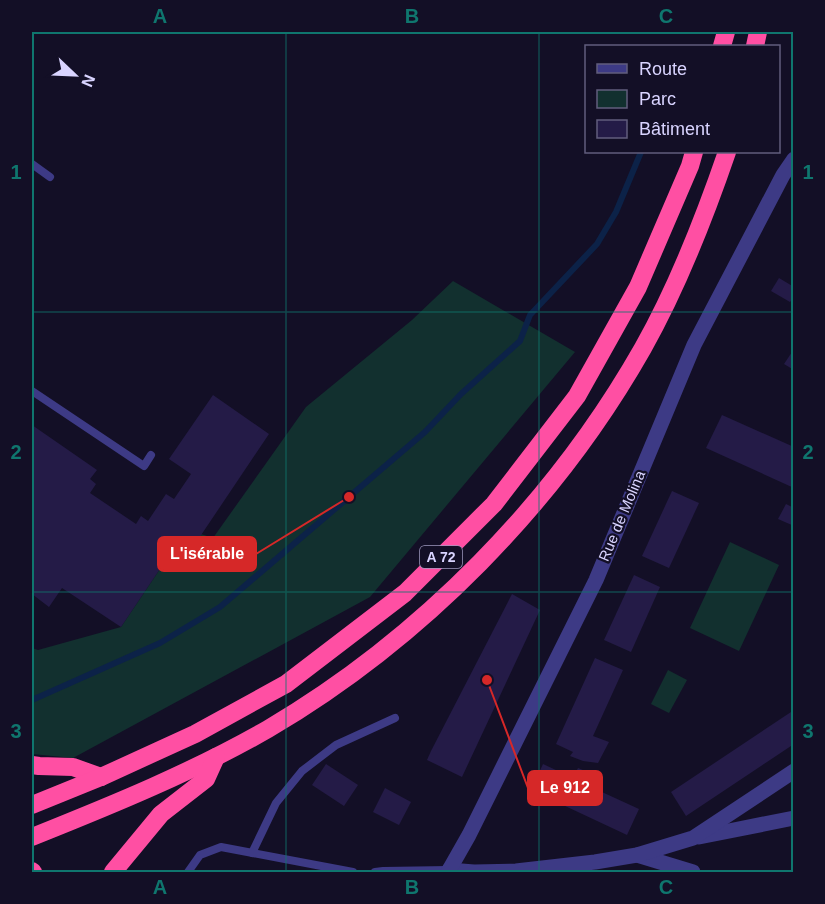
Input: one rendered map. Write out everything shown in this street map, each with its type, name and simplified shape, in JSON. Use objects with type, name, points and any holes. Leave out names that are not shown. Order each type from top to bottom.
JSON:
[{"type":"highway","name":"A 72","points":[[32,805],[101,777],[195,734],[286,684],[405,592],[495,504],[577,396],[638,287],[694,153]]},
{"type":"highway","name":"A 72","points":[[32,837],[109,806],[216,757],[267,729],[303,707],[380,652],[468,575],[552,483],[586,437],[652,332],[697,234],[726,153]]},
{"type":"highway","points":[[113,873],[161,814],[206,778],[216,757]]},
{"type":"highway","points":[[32,765],[73,767],[101,777]]},
{"type":"street","name":"Rue de Molina","points":[[448,871],[469,835],[596,580],[694,345],[788,178],[794,159]]},
{"type":"street","points":[[693,838],[794,771]]},
{"type":"street","points":[[448,871],[516,871],[595,862],[637,855],[693,838],[794,818]]},
{"type":"street","points":[[637,855],[693,873]]},
{"type":"lane","points":[[32,164],[50,177]]},
{"type":"lane","points":[[32,391],[144,466],[151,455]]},
{"type":"lane","points":[[252,853],[276,803],[302,771],[336,745],[395,718]]},
{"type":"lane","points":[[188,873],[200,855],[221,847],[352,873]]},
{"type":"lane","points":[[381,872],[448,871]]},
{"type":"green space","points":[[453,281],[575,352],[370,597],[73,758],[32,754],[32,648],[38,650],[121,627],[172,551],[201,534],[213,538],[306,407],[412,320]]},
{"type":"green space","points":[[730,542],[779,565],[739,651],[690,628]]},
{"type":"green space","points":[[668,670],[687,680],[669,713],[651,704]]},
{"type":"building","points":[[779,278],[794,287],[794,297],[790,302],[771,291]]},
{"type":"building","points":[[794,349],[794,370],[784,364]]},
{"type":"building","points":[[213,395],[269,434],[185,559],[172,551],[121,627],[62,588],[49,607],[32,594],[32,425],[97,470],[90,479],[96,484],[90,493],[136,524],[141,516],[148,521],[166,494],[174,499],[191,474],[169,459]]},
{"type":"building","points":[[722,415],[794,447],[794,488],[706,448]]},
{"type":"building","points":[[672,491],[699,503],[669,568],[642,556]]},
{"type":"building","points":[[786,504],[794,508],[794,526],[778,519]]},
{"type":"building","points":[[634,575],[660,587],[631,652],[604,640]]},
{"type":"building","points":[[512,594],[540,610],[462,777],[427,760]]},
{"type":"building","points":[[595,658],[623,670],[593,736],[609,742],[598,763],[570,756],[573,752],[556,744]]},
{"type":"building","points":[[794,710],[794,744],[686,816],[671,792]]},
{"type":"building","points":[[326,764],[358,785],[344,806],[312,785]]},
{"type":"building","points":[[543,764],[573,778],[578,768],[597,776],[591,787],[639,809],[627,835],[531,790]]},
{"type":"building","points":[[385,788],[411,802],[399,825],[373,812]]},
{"type":"waterway","points":[[32,700],[160,643],[220,607],[425,432],[461,394],[520,341],[530,315],[597,244],[616,212],[641,153]]},
{"type":"place","name":"L'isérable","points":[[349,497]]},
{"type":"place","name":"Le 912","points":[[487,680]]}]
